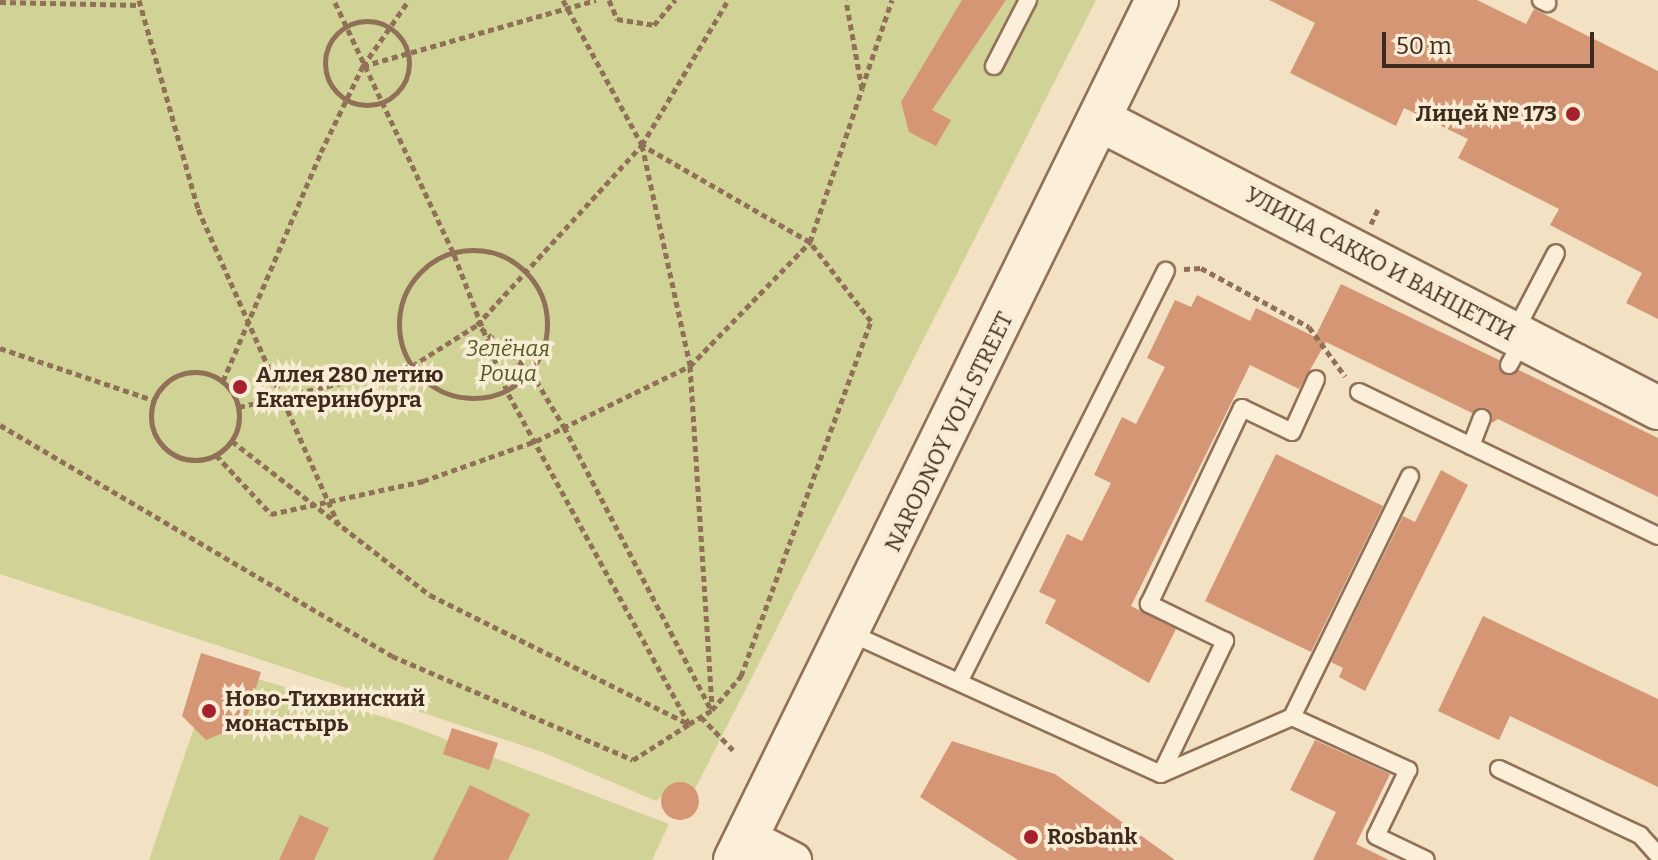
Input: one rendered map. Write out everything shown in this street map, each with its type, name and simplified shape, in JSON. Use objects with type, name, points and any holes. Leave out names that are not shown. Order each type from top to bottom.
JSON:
[{"type":"street","name":"NARODNOY VOLI STREET","points":[[741,848],[1102,121],[1157,0]]},
{"type":"street","name":"УЛИЦА САККО И ВАНЦЕТТИ","points":[[1102,121],[1515,346],[1658,408]]},
{"type":"street","points":[[741,848],[794,860]]},
{"type":"lane","points":[[994,66],[1028,0]]},
{"type":"lane","points":[[1515,346],[1556,253]]},
{"type":"lane","points":[[960,680],[1166,271]]},
{"type":"lane","points":[[1161,774],[1225,641],[1149,604],[1242,408],[1292,432],[1316,379]]},
{"type":"lane","points":[[1359,392],[1658,536]]},
{"type":"lane","points":[[1471,446],[1482,418]]},
{"type":"lane","points":[[850,633],[960,680],[1161,774],[1292,717],[1410,476]]},
{"type":"lane","points":[[1292,717],[1408,770],[1376,836],[1426,860]]},
{"type":"lane","points":[[1499,769],[1640,835],[1658,855]]},
{"type":"path","points":[[334,0],[453,252],[477,325],[507,391],[689,724]]},
{"type":"path","points":[[223,381],[248,314],[346,100],[363,66],[409,0]]},
{"type":"path","points":[[363,66],[565,2],[596,0]]},
{"type":"path","points":[[609,0],[617,19],[654,25],[675,0]]},
{"type":"path","points":[[239,407],[412,366],[477,325],[529,274],[642,145],[728,0]]},
{"type":"path","points":[[846,0],[862,89]]},
{"type":"path","points":[[216,455],[271,514],[423,481],[536,441],[690,366],[810,242],[892,0]]},
{"type":"path","points":[[0,2],[140,2],[198,209],[248,314],[340,526]]},
{"type":"path","points":[[565,2],[642,145],[690,366],[712,710]]},
{"type":"path","points":[[368,21],[390,28],[408,53],[406,81],[381,103],[346,100],[325,64],[346,27],[368,21]]},
{"type":"path","points":[[0,425],[420,668],[633,760],[712,710],[741,676],[871,321],[810,242],[642,145]]},
{"type":"path","points":[[1370,225],[1379,207]]},
{"type":"path","points":[[453,252],[494,253],[529,274],[547,312],[542,354],[531,372],[507,391],[475,398],[444,393],[412,366],[402,345],[404,298],[415,278],[453,252]]},
{"type":"path","points":[[1166,271],[1201,268],[1309,327],[1359,392]]},
{"type":"path","points":[[477,325],[531,372],[564,427],[712,710]]},
{"type":"path","points":[[0,348],[153,400]]},
{"type":"path","points":[[183,373],[223,381],[239,407],[232,441],[216,455],[190,461],[166,450],[152,427],[153,400],[183,373]]},
{"type":"path","points":[[232,441],[430,595],[689,724]]},
{"type":"path","points":[[701,717],[733,750]]},
{"type":"green space","name":"Зелёная Роща","points":[[0,0],[1096,0],[695,789],[678,782],[656,801],[542,752],[0,574]]},
{"type":"green space","points":[[215,666],[403,723],[669,824],[652,860],[149,860]]},
{"type":"building","points":[[962,0],[1006,0],[932,110],[951,120],[936,146],[909,132],[901,102]]},
{"type":"building","points":[[1269,0],[1477,0],[1526,24],[1534,9],[1658,71],[1658,319],[1626,303],[1642,273],[1550,225],[1559,209],[1458,158],[1468,139],[1404,108],[1396,126],[1290,73],[1315,23]]},
{"type":"building","points":[[1341,284],[1499,360],[1504,375],[1519,370],[1658,438],[1658,497],[1498,419],[1492,423],[1487,408],[1472,413],[1326,342],[1299,389],[1250,365],[1131,606],[1176,629],[1149,683],[1045,623],[1056,600],[1039,592],[1067,534],[1082,541],[1111,483],[1094,475],[1122,417],[1136,424],[1165,367],[1147,358],[1175,300],[1191,307],[1197,295],[1250,321],[1256,308],[1315,337]]},
{"type":"building","points":[[1276,454],[1383,506],[1311,652],[1205,601]]},
{"type":"building","points":[[1441,470],[1468,485],[1365,691],[1339,677],[1343,668],[1331,662],[1403,516],[1415,522]]},
{"type":"building","points":[[1483,616],[1658,699],[1658,787],[1510,716],[1499,740],[1438,711]]},
{"type":"building","points":[[201,653],[261,672],[241,735],[228,731],[206,740],[182,716]]},
{"type":"building","points":[[452,728],[498,743],[489,770],[443,754]]},
{"type":"building","points":[[1315,740],[1390,774],[1356,844],[1389,860],[1313,860],[1336,812],[1290,790]]},
{"type":"building","points":[[952,741],[1055,774],[1175,860],[1018,860],[920,797]]},
{"type":"building","points":[[680,782],[693,788],[699,801],[693,814],[680,820],[667,814],[661,801],[667,788]]},
{"type":"building","points":[[470,785],[530,814],[508,860],[433,860]]},
{"type":"building","points":[[300,815],[329,828],[314,860],[279,860]]},
{"type":"place","name":"Лицей № 173","points":[[1573,114]]},
{"type":"place","name":"Аллея 280 летию Екатеринбурга","points":[[240,387]]},
{"type":"place","name":"Ново-Тихвинский монастырь","points":[[209,711]]},
{"type":"place","name":"Rosbank","points":[[1031,837]]}]
